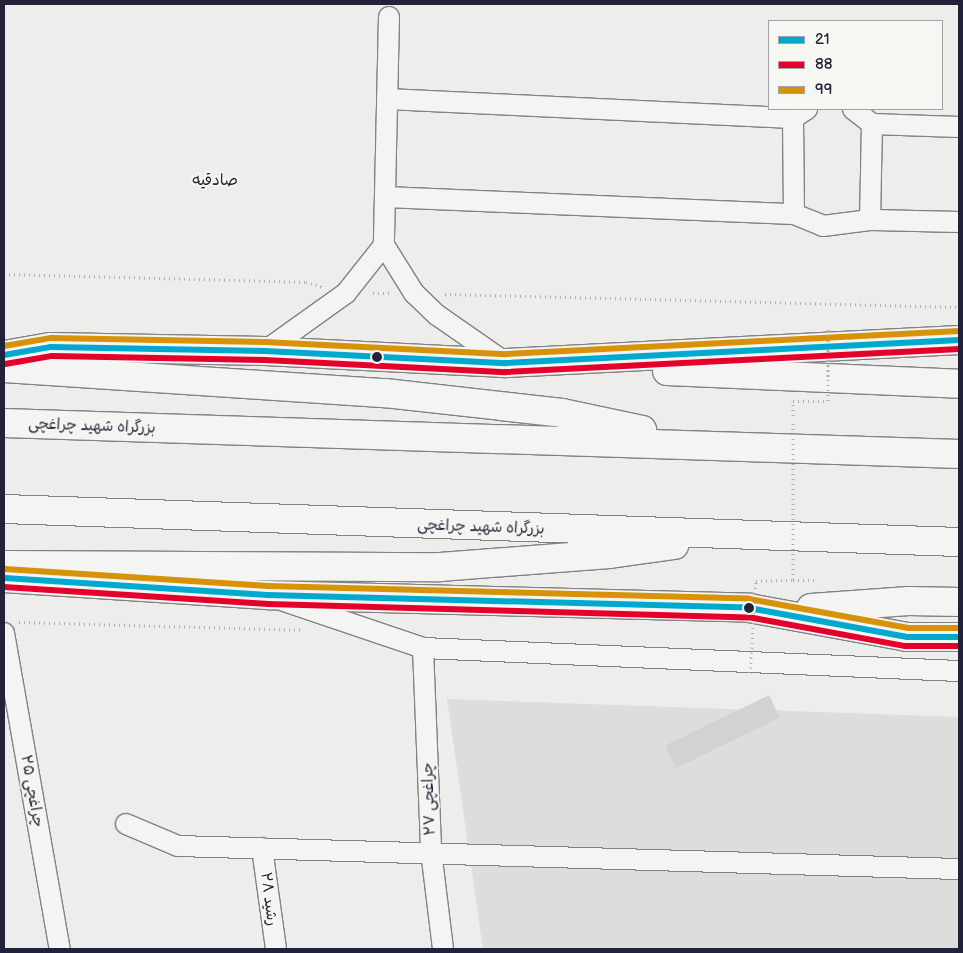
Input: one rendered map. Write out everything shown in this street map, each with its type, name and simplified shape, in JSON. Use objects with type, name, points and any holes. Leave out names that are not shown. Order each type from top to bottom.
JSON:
[{"type":"main road","points":[[506,364],[959,340]]},
{"type":"main road","points":[[4,355],[51,347],[265,351],[506,364],[959,384]]},
{"type":"main road","points":[[4,368],[385,392],[562,414],[714,445]]},
{"type":"main road","name":"بزرگراه شهید چراغچی","points":[[4,423],[959,454]]},
{"type":"main road","name":"بزرگراه شهید چراغچی","points":[[4,509],[959,542]]},
{"type":"main road","points":[[4,565],[440,568],[610,554],[746,534]]},
{"type":"main road","points":[[4,578],[268,595],[774,610],[909,601],[959,602]]},
{"type":"main road","points":[[774,610],[908,636],[959,637]]},
{"type":"street","points":[[389,17],[384,245],[414,293],[437,315],[506,364]]},
{"type":"street","points":[[387,99],[800,113],[794,214]]},
{"type":"street","points":[[854,110],[872,124],[959,127]]},
{"type":"street","points":[[870,220],[872,124]]},
{"type":"street","points":[[385,197],[794,214],[823,226],[870,220],[959,222]]},
{"type":"street","points":[[265,351],[346,293],[384,245]]},
{"type":"street","points":[[268,595],[422,648],[959,671]]},
{"type":"street","name":"چراغچی ۲۵","points":[[9,628],[60,949]]},
{"type":"street","name":"چراغچی ۲۷","points":[[422,648],[431,851],[443,949]]},
{"type":"street","points":[[126,824],[178,846],[431,851],[959,869]]},
{"type":"street","name":"رشید ۲۸","points":[[262,848],[276,949]]},
{"type":"path","points":[[4,274],[306,282],[346,293],[414,293],[959,307]]},
{"type":"path","points":[[793,580],[793,401],[828,401],[828,329]]},
{"type":"path","points":[[750,673],[756,581],[816,580]]},
{"type":"path","points":[[9,628],[303,630]]},
{"type":"shaded area","points":[[447,699],[959,717],[959,949],[483,949]]},
{"type":"building","points":[[769,695],[780,717],[676,768],[665,746]]},
{"type":"transit line","name":"99","points":[[4,346],[51,338],[265,342],[506,354],[959,331]]},
{"type":"transit line","name":"21","points":[[4,355],[51,347],[265,351],[506,363],[959,340]]},
{"type":"transit line","name":"88","points":[[5,364],[52,356],[265,360],[506,372],[959,349]]},
{"type":"transit line","name":"99","points":[[5,569],[268,586],[749,599],[908,628],[959,628]]},
{"type":"transit line","name":"21","points":[[4,578],[268,595],[749,608],[907,637],[959,637]]},
{"type":"transit line","name":"88","points":[[4,587],[268,604],[748,617],[905,646],[959,646]]},
{"type":"district","name":"صادقیه","points":[[215,181]]}]
